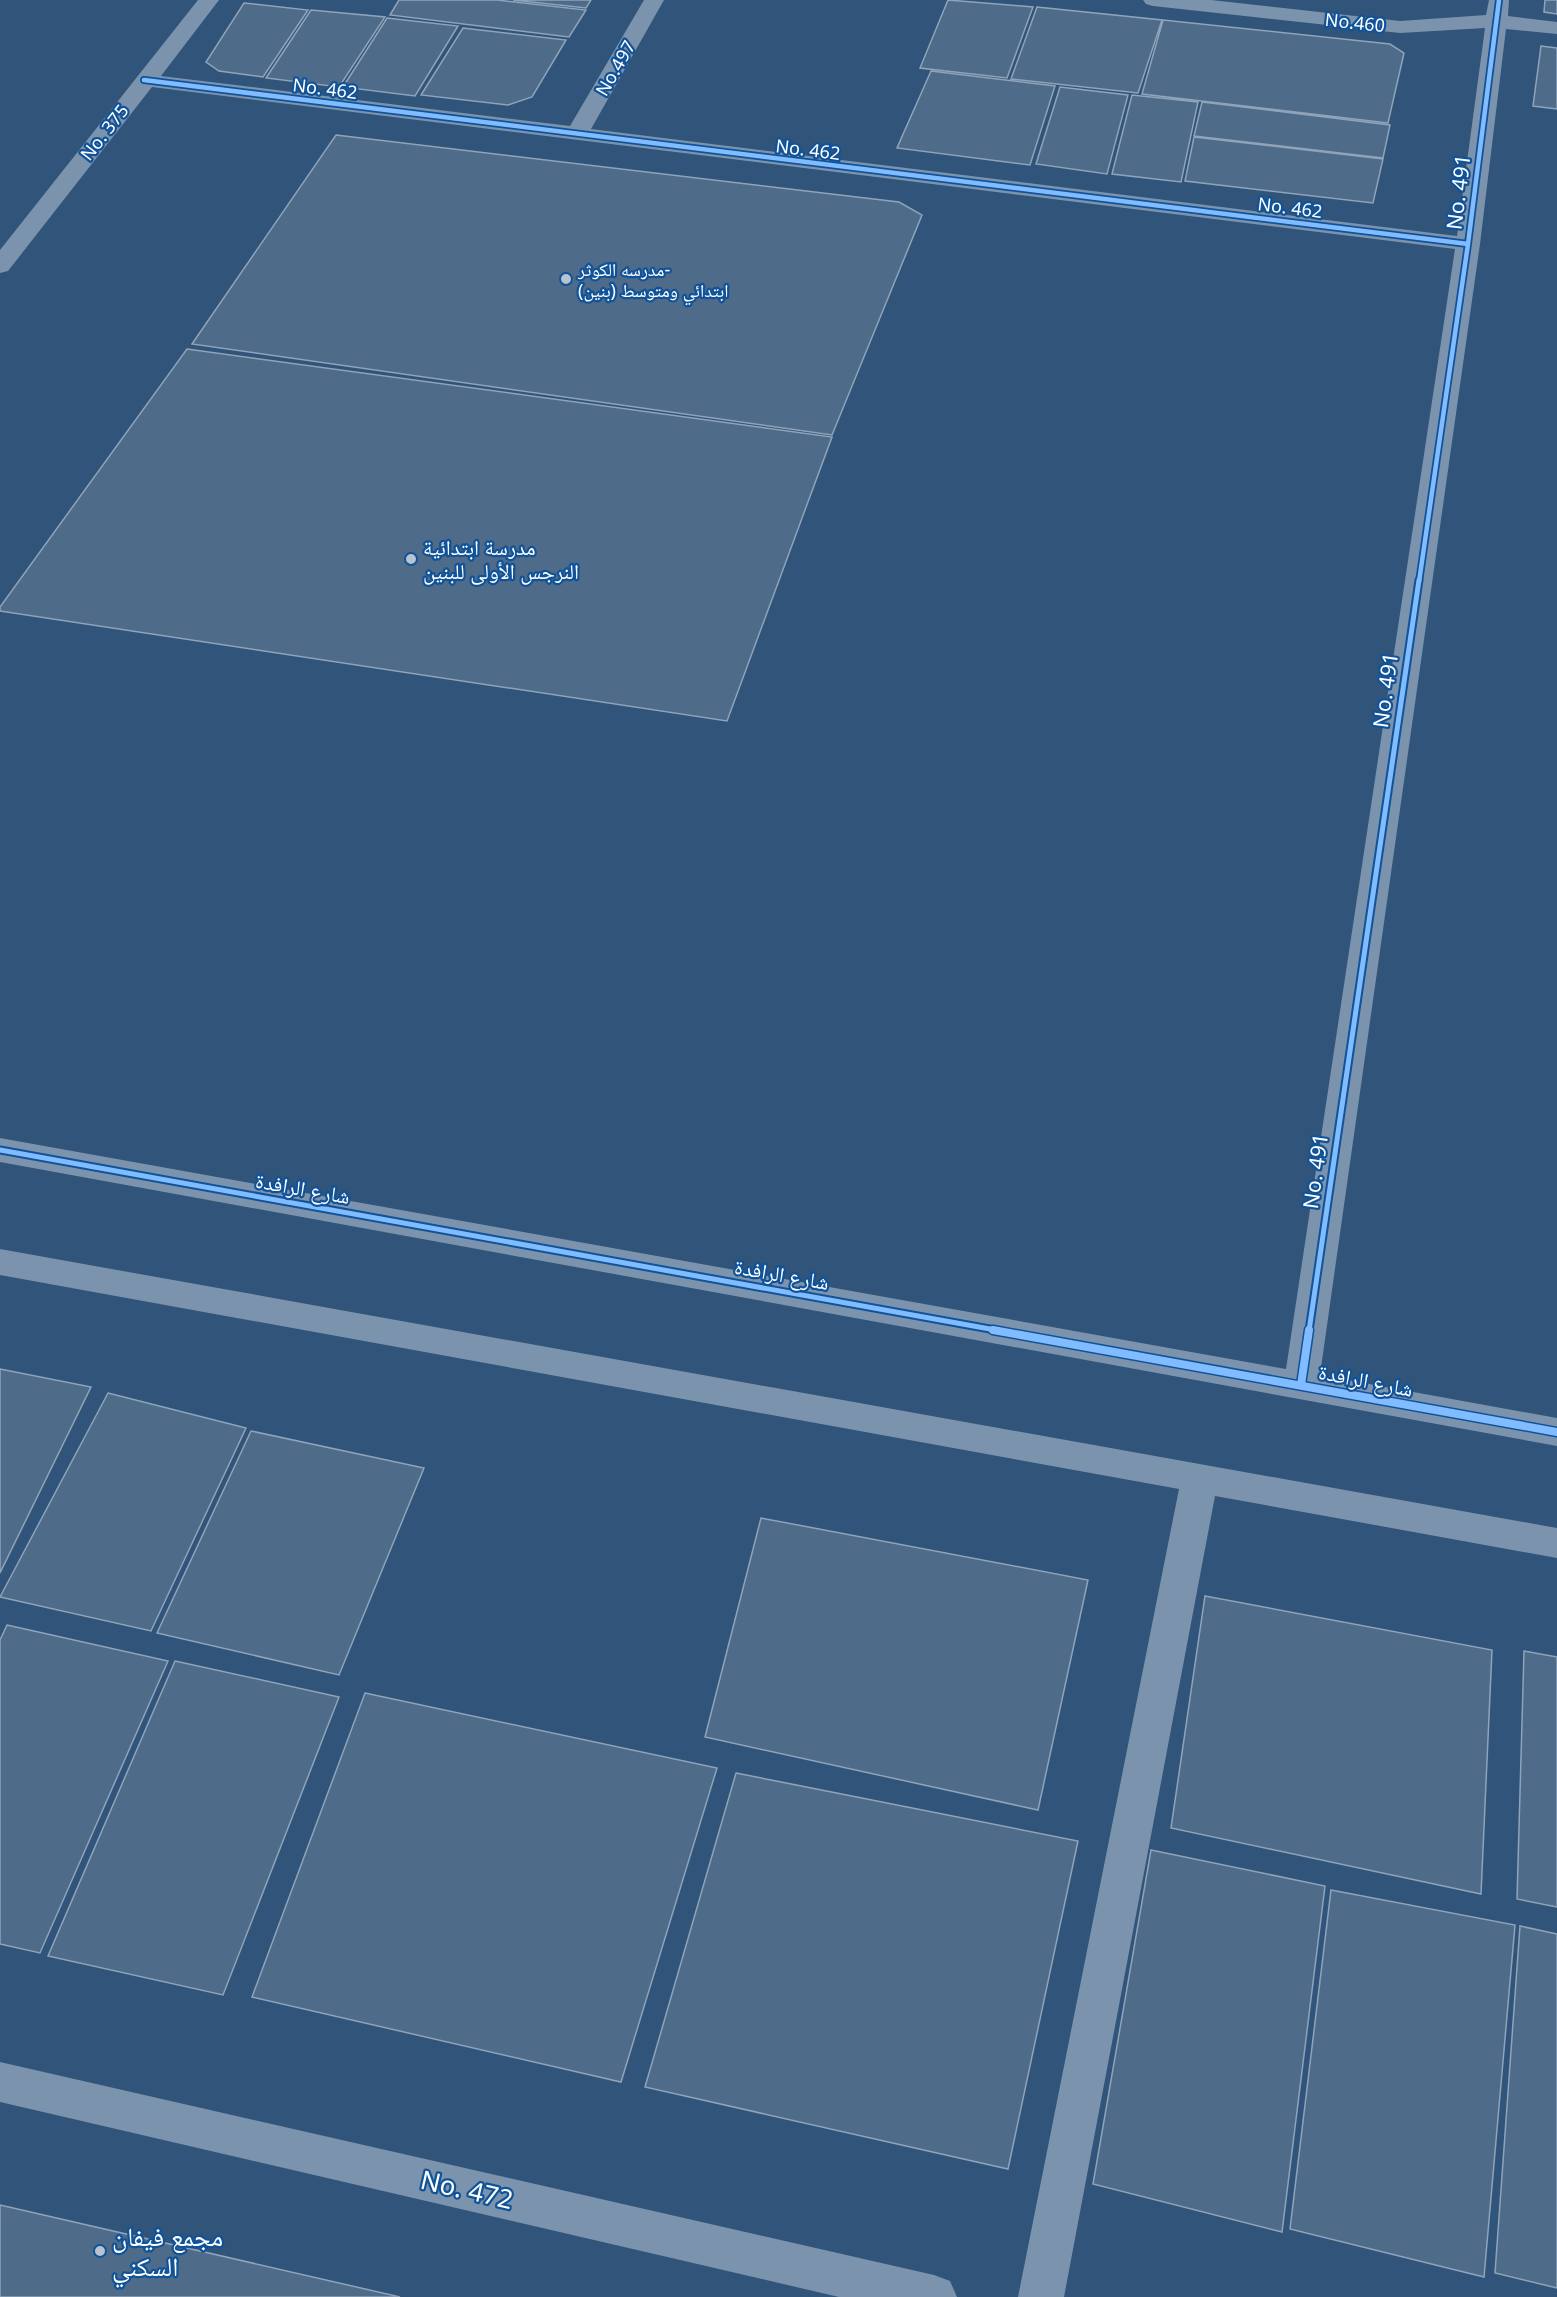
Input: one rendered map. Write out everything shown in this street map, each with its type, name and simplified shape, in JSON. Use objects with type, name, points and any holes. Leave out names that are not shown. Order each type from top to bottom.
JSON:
[{"type":"street","name":"No. 375","points":[[0,266],[209,0]]},
{"type":"street","name":"No.497","points":[[576,135],[654,0]]},
{"type":"street","name":"No.460","points":[[1153,0],[1400,27],[1497,11],[1557,28]]},
{"type":"street","name":"No. 491","points":[[1301,1385],[1468,244],[1497,11]]},
{"type":"street","name":"No. 462","points":[[144,80],[1468,244]]},
{"type":"street","name":"شارع الرافدة","points":[[0,1150],[1557,1432]]},
{"type":"street","points":[[0,1262],[1557,1543]]},
{"type":"street","points":[[1041,2297],[1200,1477]]},
{"type":"street","name":"No. 472","points":[[0,2082],[934,2297]]},
{"type":"building","points":[[399,0],[497,0],[586,10],[569,37],[390,15]]},
{"type":"building","points":[[513,0],[591,0],[586,8]]},
{"type":"building","points":[[948,0],[1033,7],[1007,78],[920,68]]},
{"type":"building","points":[[1545,0],[1557,0],[1557,14],[1544,12]]},
{"type":"building","points":[[244,3],[308,10],[263,77],[219,71],[206,62]]},
{"type":"building","points":[[1037,7],[1162,20],[1138,93],[1011,79]]},
{"type":"building","points":[[311,10],[385,17],[339,87],[266,78]]},
{"type":"building","points":[[387,18],[458,26],[415,96],[343,87]]},
{"type":"building","points":[[1163,20],[1390,44],[1404,53],[1388,123],[1142,94]]},
{"type":"building","points":[[463,28],[566,40],[532,97],[508,105],[421,95]]},
{"type":"building","points":[[1541,46],[1557,48],[1557,109],[1533,106]]},
{"type":"building","points":[[931,71],[1055,86],[1030,165],[897,148]]},
{"type":"building","points":[[1060,87],[1128,95],[1107,174],[1036,164]]},
{"type":"building","points":[[1132,95],[1198,102],[1181,182],[1112,174]]},
{"type":"building","points":[[1202,102],[1390,125],[1383,158],[1194,136]]},
{"type":"building","name":"مدرسه الكوثر- ابتدائي ومتوسط (بنين)","points":[[336,135],[899,202],[922,215],[832,435],[192,344]]},
{"type":"building","points":[[1194,137],[1383,159],[1373,203],[1185,181]]},
{"type":"building","name":"مدرسة ابتدائية النرجس الأولى للبنين","points":[[187,349],[832,437],[727,721],[0,611],[0,607]]},
{"type":"building","points":[[0,1369],[91,1387],[0,1573]]},
{"type":"building","points":[[108,1393],[246,1428],[151,1631],[0,1597]]},
{"type":"building","points":[[251,1431],[424,1468],[339,1675],[157,1633]]},
{"type":"building","points":[[761,1518],[1088,1580],[1038,1810],[705,1737]]},
{"type":"building","points":[[1205,1596],[1492,1650],[1481,1894],[1171,1828]]},
{"type":"building","points":[[7,1625],[168,1661],[40,1953],[0,1944],[0,1640]]},
{"type":"building","points":[[1524,1651],[1557,1657],[1557,1907],[1517,1899]]},
{"type":"building","points":[[175,1661],[339,1697],[223,1995],[48,1956]]},
{"type":"building","points":[[365,1693],[717,1768],[621,2082],[252,1997]]},
{"type":"building","points":[[736,1773],[1078,1841],[1008,2169],[645,2087]]},
{"type":"building","points":[[1151,1850],[1325,1886],[1282,2232],[1093,2184]]},
{"type":"building","points":[[1331,1890],[1515,1925],[1484,2277],[1290,2229]]},
{"type":"building","points":[[1520,1926],[1557,1934],[1557,2288],[1495,2273]]},
{"type":"building","name":"مجمع فيفان السكني","points":[[0,2205],[400,2297],[0,2297]]},
{"type":"cycle path","points":[[1301,1385],[1468,244],[1499,0]]},
{"type":"cycle path","points":[[144,80],[1468,244]]},
{"type":"cycle path","points":[[0,1150],[1557,1432]]},
{"type":"place","name":"مدرسه الكوثر- ابتدائي ومتوسط (بنين)","points":[[566,279]]},
{"type":"place","name":"مدرسة ابتدائية النرجس الأولى للبنين","points":[[411,559]]},
{"type":"place","name":"مجمع فيفان السكني","points":[[100,2251]]}]
